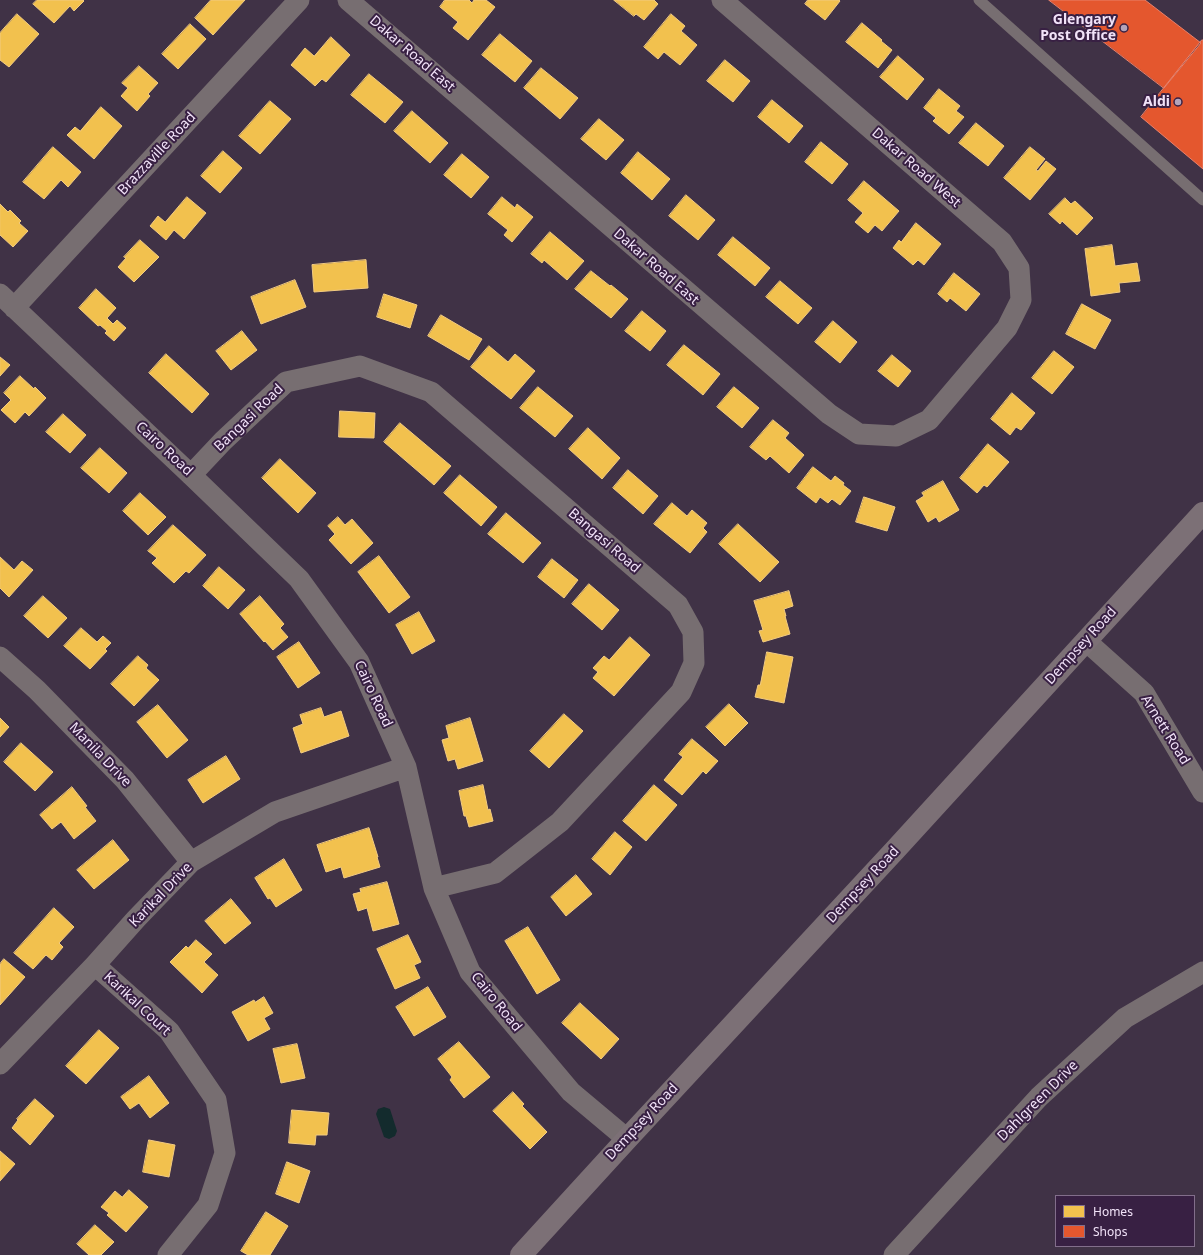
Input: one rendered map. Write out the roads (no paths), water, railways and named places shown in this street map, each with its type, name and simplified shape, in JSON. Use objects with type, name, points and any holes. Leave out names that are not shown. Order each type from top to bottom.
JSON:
[{"type":"main road","name":"Dempsey Road","points":[[521,1255],[895,850],[1203,513]]},
{"type":"street","name":"Brazzaville Road","points":[[7,301],[299,0]]},
{"type":"street","name":"Dakar Road East","points":[[348,0],[828,414],[860,434],[896,436],[929,420],[975,366]]},
{"type":"street","name":"Dakar Road West","points":[[722,0],[1002,242],[1019,268],[1021,300],[1008,328],[975,366]]},
{"type":"street","name":"Cairo Road","points":[[7,301],[192,475],[304,586],[359,662],[406,767],[434,888],[470,972],[571,1092],[627,1139]]},
{"type":"street","name":"Bangasi Road","points":[[192,475],[223,441],[286,382],[360,366],[431,392],[678,605],[693,632],[694,663],[681,692],[560,822],[496,873],[434,888]]},
{"type":"street","name":"Arnett Road","points":[[1086,640],[1144,693],[1203,792]]},
{"type":"street","name":"Manila Drive","points":[[0,657],[37,690],[125,780],[191,862]]},
{"type":"street","name":"Karikal Drive","points":[[0,1064],[191,862],[275,812],[406,767]]},
{"type":"street","name":"Karikal Court","points":[[95,965],[169,1031],[216,1100],[225,1153],[208,1205],[168,1255]]},
{"type":"street","name":"Dahlgreen Drive","points":[[894,1255],[1029,1108],[1125,1018],[1203,972]]},
{"type":"lane","points":[[978,0],[1203,200]]},
{"type":"place","name":"Glengary Post Office","points":[[1124,28]]},
{"type":"place","name":"Aldi","points":[[1178,102]]}]
